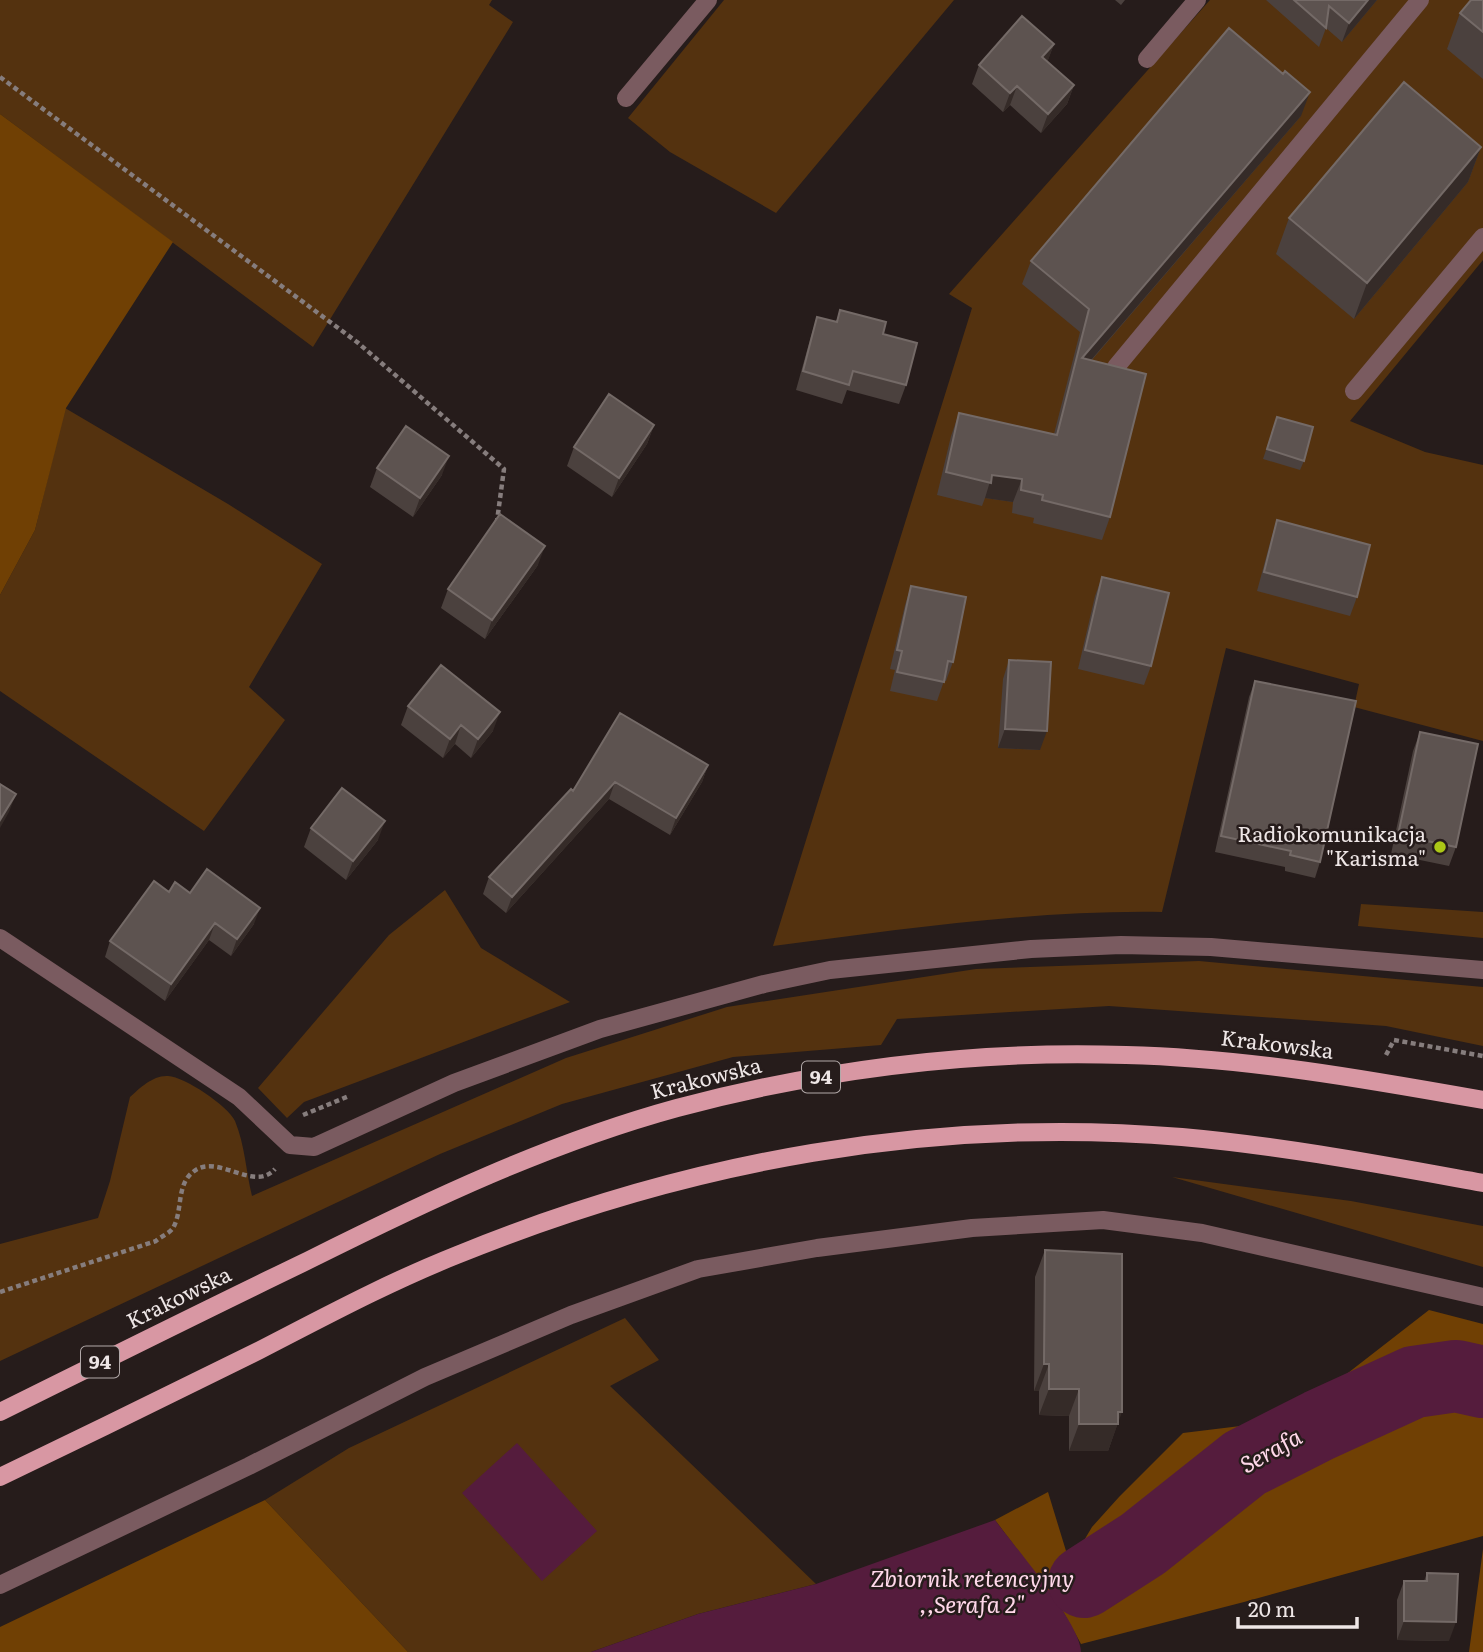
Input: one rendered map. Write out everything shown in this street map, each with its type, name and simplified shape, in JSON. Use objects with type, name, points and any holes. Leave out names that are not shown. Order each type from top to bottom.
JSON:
[{"type":"main road","name":"Krakowska","points":[[0,1412],[472,1182],[590,1136],[674,1109],[751,1090],[932,1061],[1042,1055],[1128,1055],[1247,1063],[1371,1080],[1483,1100]]},
{"type":"main road","points":[[0,1477],[358,1300],[454,1256],[550,1219],[659,1186],[768,1159],[834,1147],[902,1140],[1001,1134],[1094,1133],[1182,1137],[1339,1157],[1483,1183]]},
{"type":"street","points":[[626,98],[708,0]]},
{"type":"street","points":[[1147,59],[1197,0]]},
{"type":"street","points":[[1116,367],[1420,0]]},
{"type":"street","points":[[1354,391],[1483,237]]},
{"type":"street","points":[[0,938],[239,1097],[290,1145],[314,1147],[454,1083],[600,1028],[764,984],[830,970],[1031,949],[1121,945],[1211,947],[1483,970]]},
{"type":"street","points":[[0,1585],[237,1472],[425,1377],[571,1315],[698,1269],[817,1248],[972,1228],[1103,1220],[1202,1233],[1483,1297]]},
{"type":"path","points":[[0,77],[357,342],[504,469],[497,522]]},
{"type":"path","points":[[1371,1080],[1394,1040],[1483,1056]]},
{"type":"path","points":[[0,1292],[156,1241],[173,1228],[184,1182],[193,1171],[216,1166],[256,1177],[271,1174],[277,1165]]},
{"type":"shaded area","points":[[0,0],[492,0],[489,5],[513,22],[313,347],[0,114]]},
{"type":"shaded area","points":[[724,0],[954,0],[776,213],[670,152],[628,118]]},
{"type":"shaded area","points":[[1210,0],[1483,0],[1483,260],[1350,421],[1425,452],[1483,465],[1483,741],[1354,707],[1359,684],[1226,648],[1162,912],[1016,917],[773,946],[972,308],[949,294]]},
{"type":"shaded area","points":[[0,114],[173,242],[66,408],[35,530],[0,595]]},
{"type":"shaded area","points":[[65,408],[228,504],[322,564],[249,687],[285,720],[204,831],[0,691],[0,595],[35,530]]},
{"type":"shaded area","points":[[445,890],[481,948],[570,1002],[304,1102],[287,1118],[258,1088],[389,935]]},
{"type":"shaded area","points":[[1361,904],[1483,912],[1483,938],[1358,926]]},
{"type":"shaded area","points":[[1199,961],[1483,987],[1483,1046],[1386,1026],[1109,1006],[897,1019],[881,1045],[733,1057],[562,1104],[440,1154],[0,1361],[0,1244],[98,1218],[110,1181],[130,1097],[147,1083],[162,1076],[185,1081],[215,1100],[231,1115],[241,1139],[252,1196],[566,1058],[727,1007],[976,969]]},
{"type":"shaded area","points":[[1172,1177],[1351,1201],[1483,1226],[1483,1267]]},
{"type":"shaded area","points":[[1429,1310],[1483,1324],[1483,1536],[1081,1644],[1060,1606],[995,1520],[1048,1492],[1070,1564],[1092,1527],[1183,1433],[1265,1423],[1335,1383]]},
{"type":"shaded area","points":[[625,1318],[659,1360],[610,1386],[816,1584],[698,1614],[591,1652],[408,1652],[265,1500],[349,1448]]},
{"type":"shaded area","points":[[265,1500],[408,1652],[0,1652],[0,1627]]},
{"type":"shaded area","points":[[1483,1549],[1483,1652],[1469,1652]]},
{"type":"water","points":[[517,1443],[597,1531],[542,1581],[462,1493]]},
{"type":"water","name":"Zbiornik retencyjny ,,Serafa 2\"","points":[[995,1520],[1059,1605],[1078,1639],[1081,1652],[591,1652],[698,1614],[816,1584]]},
{"type":"building","points":[[1294,0],[1368,0],[1349,23],[1329,6],[1326,28]]},
{"type":"building","points":[[1471,0],[1483,0],[1483,32],[1460,13]]},
{"type":"building","points":[[1022,16],[1054,44],[1042,57],[1074,85],[1048,114],[1017,86],[1010,93],[979,65]]},
{"type":"building","points":[[1229,28],[1283,74],[1285,71],[1310,92],[1082,358],[1146,374],[1110,517],[1042,500],[1043,495],[1021,490],[1022,479],[992,475],[991,483],[946,472],[959,413],[1057,435],[1089,309],[1031,261]]},
{"type":"building","points":[[1404,82],[1481,147],[1367,283],[1289,218]]},
{"type":"building","points":[[840,310],[886,322],[883,334],[917,343],[906,385],[853,371],[849,385],[803,371],[817,317],[837,322]]},
{"type":"building","points":[[609,394],[654,425],[619,478],[574,447]]},
{"type":"building","points":[[1277,417],[1313,427],[1304,461],[1267,449]]},
{"type":"building","points":[[406,426],[449,456],[420,498],[377,468]]},
{"type":"building","points":[[500,514],[545,546],[492,620],[448,589]]},
{"type":"building","points":[[1277,520],[1370,545],[1357,597],[1264,572]]},
{"type":"building","points":[[1102,577],[1169,593],[1151,666],[1085,650]]},
{"type":"building","points":[[911,586],[966,597],[953,662],[948,661],[944,682],[897,672],[902,651],[897,650]]},
{"type":"building","points":[[1009,660],[1051,662],[1047,731],[1005,729]]},
{"type":"building","points":[[441,665],[500,712],[478,739],[461,725],[450,739],[408,706]]},
{"type":"building","points":[[1255,681],[1356,701],[1320,862],[1290,855],[1291,851],[1221,836]]},
{"type":"building","points":[[620,713],[708,765],[676,818],[615,782],[512,897],[489,877],[571,789],[573,791]]},
{"type":"building","points":[[1420,732],[1478,744],[1456,847],[1398,835]]},
{"type":"building","points":[[0,784],[16,794],[0,820]]},
{"type":"building","points":[[342,788],[385,821],[353,861],[311,828]]},
{"type":"building","points":[[207,869],[260,908],[237,939],[215,923],[171,984],[110,941],[154,881],[169,892],[175,882],[190,893]]},
{"type":"building","points":[[1045,1250],[1122,1254],[1122,1412],[1118,1412],[1118,1424],[1079,1424],[1079,1389],[1049,1389],[1049,1364],[1044,1364]]},
{"type":"building","points":[[1427,1573],[1458,1574],[1456,1622],[1404,1621],[1404,1581],[1427,1581]]},
{"type":"waterway","name":"Serafa","points":[[1084,1582],[1143,1544],[1245,1463],[1320,1425],[1414,1382],[1456,1376],[1483,1382]]},
{"type":"place","name":"Radiokomunikacja \"Karisma\"","points":[[1440,847]]}]
